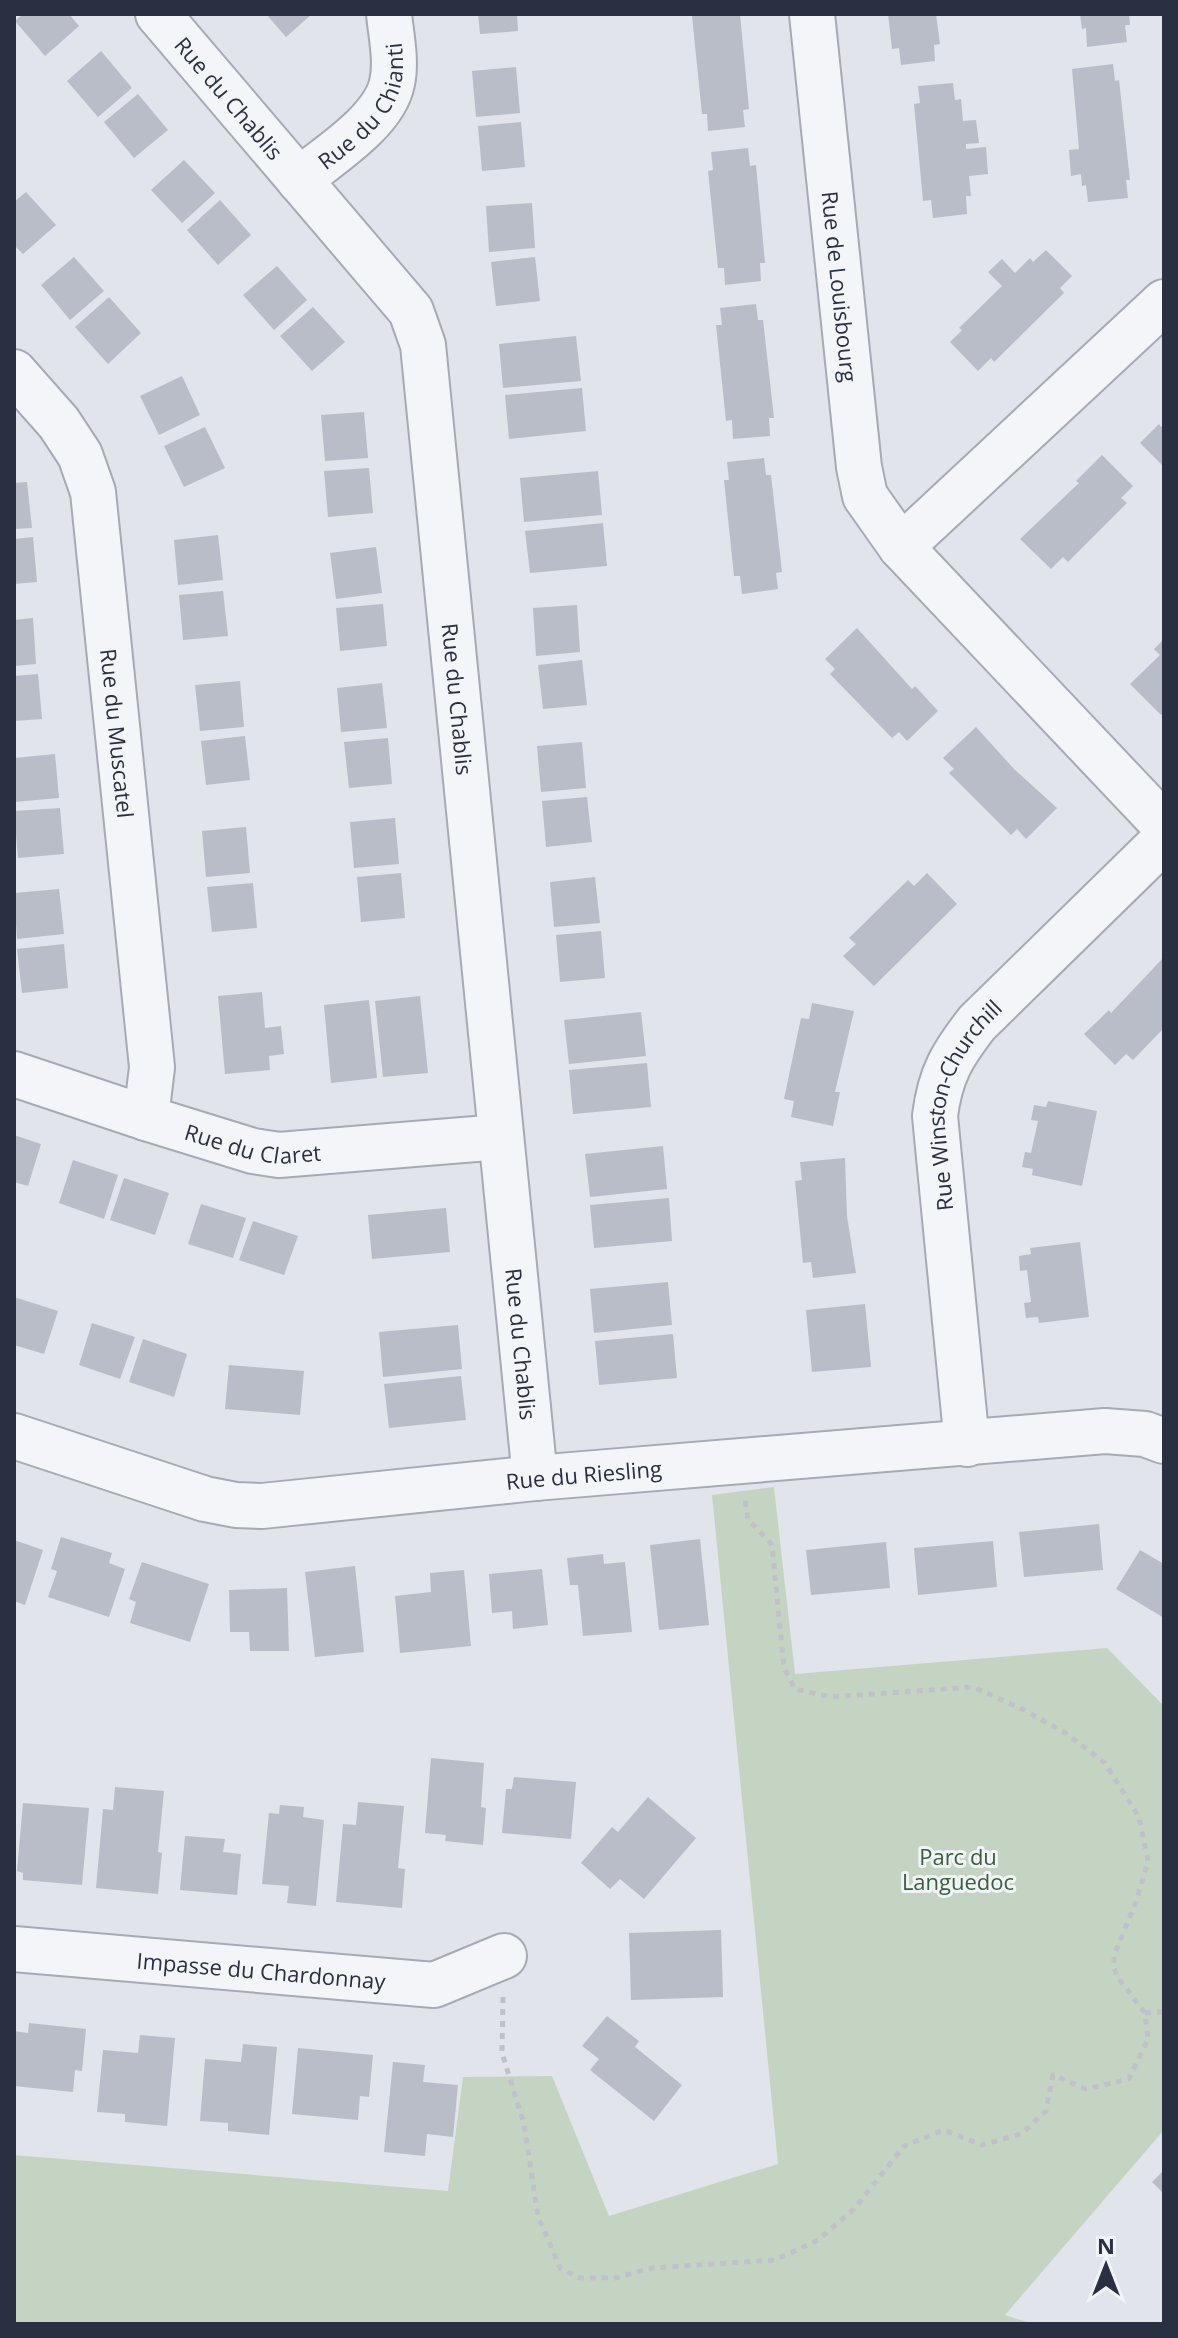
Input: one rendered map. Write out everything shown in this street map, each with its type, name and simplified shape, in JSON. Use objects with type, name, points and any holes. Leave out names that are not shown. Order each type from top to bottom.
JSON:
[{"type":"street","name":"Rue du Chablis","points":[[158,14],[411,311],[423,345],[535,1478]]},
{"type":"street","name":"Rue du Chianti","points":[[299,180],[361,130],[382,107],[392,83],[389,14]]},
{"type":"street","name":"Rue de Louisbourg","points":[[812,14],[859,467],[865,496],[901,547],[1164,825]]},
{"type":"street","points":[[901,547],[1164,302]]},
{"type":"street","name":"Rue du Muscatel","points":[[14,372],[59,423],[73,444],[93,492],[152,1067],[146,1118]]},
{"type":"street","name":"Rue Winston-Churchill","points":[[967,1444],[935,1116],[938,1088],[951,1057],[977,1023],[1164,840]]},
{"type":"street","name":"Rue du Claret","points":[[14,1074],[253,1151],[279,1155],[500,1137]]},
{"type":"street","name":"Rue du Riesling","points":[[14,1436],[205,1499],[262,1506],[535,1478],[1105,1431],[1145,1434],[1164,1441]]},
{"type":"street","name":"Impasse du Chardonnay","points":[[14,1949],[434,1985],[504,1956]]},
{"type":"path","points":[[504,1956],[502,2053],[524,2124],[538,2216],[560,2268],[580,2278],[615,2278],[652,2268],[775,2260],[818,2240],[854,2209],[904,2146],[944,2130],[982,2145],[1021,2134],[1046,2111],[1053,2075],[1086,2089],[1129,2079],[1148,2039],[1145,2013],[1118,1978],[1114,1955],[1136,1902],[1148,1861],[1139,1817],[1105,1763],[1064,1732],[973,1687],[831,1697],[795,1689],[784,1668],[772,1545],[748,1519],[741,1462]]},
{"type":"path","points":[[1145,2013],[1164,2012]]},
{"type":"green space","name":"Parc du Languedoc","points":[[774,1487],[795,1674],[1107,1648],[1164,1706],[1164,2130],[1005,2315],[1033,2324],[14,2324],[14,2155],[448,2191],[463,2077],[552,2076],[609,2216],[778,2164],[712,1495]]},
{"type":"building","points":[[23,14],[69,14],[79,26],[45,56],[15,21]]},
{"type":"building","points":[[266,14],[312,14],[286,37]]},
{"type":"building","points":[[478,14],[517,14],[518,31],[480,34]]},
{"type":"building","points":[[740,14],[749,109],[743,110],[745,127],[708,131],[707,114],[702,114],[692,16]]},
{"type":"building","points":[[888,14],[936,14],[940,44],[934,45],[935,61],[901,65],[899,48],[892,49]]},
{"type":"building","points":[[1080,14],[1129,14],[1130,25],[1125,25],[1127,42],[1087,47],[1086,28],[1082,29]]},
{"type":"building","points":[[101,51],[132,88],[98,117],[67,81]]},
{"type":"building","points":[[1113,64],[1115,81],[1119,80],[1130,180],[1126,180],[1128,198],[1088,202],[1081,174],[1071,176],[1069,150],[1079,149],[1072,69]]},
{"type":"building","points":[[516,67],[520,113],[476,117],[472,71]]},
{"type":"building","points":[[953,83],[955,100],[961,99],[963,121],[976,120],[979,143],[966,144],[966,149],[986,147],[988,174],[969,176],[971,196],[966,196],[967,214],[933,218],[931,200],[923,201],[914,104],[920,103],[918,86]]},
{"type":"building","points":[[138,94],[168,130],[134,158],[104,122]]},
{"type":"building","points":[[521,122],[525,167],[482,171],[478,126]]},
{"type":"building","points":[[748,148],[750,166],[756,165],[765,263],[760,263],[761,281],[725,285],[724,268],[718,268],[708,171],[713,170],[711,152]]},
{"type":"building","points":[[184,160],[215,193],[182,223],[151,190]]},
{"type":"building","points":[[26,192],[56,225],[23,254],[14,245],[14,202]]},
{"type":"building","points":[[220,200],[251,235],[218,265],[187,230]]},
{"type":"building","points":[[532,203],[535,248],[489,252],[486,206]]},
{"type":"building","points":[[1046,250],[1072,276],[1060,288],[1064,293],[994,362],[991,358],[978,371],[950,342],[962,330],[959,328],[1002,286],[988,272],[1002,259],[1015,273],[1030,258],[1033,262]]},
{"type":"building","points":[[74,257],[104,291],[70,320],[41,285]]},
{"type":"building","points":[[535,257],[540,301],[496,306],[491,262]]},
{"type":"building","points":[[277,266],[307,300],[274,330],[243,295]]},
{"type":"building","points":[[109,297],[141,333],[108,364],[75,327]]},
{"type":"building","points":[[756,304],[758,320],[763,320],[774,418],[769,418],[770,436],[733,439],[732,420],[726,421],[716,325],[722,325],[720,308]]},
{"type":"building","points":[[313,307],[345,342],[312,371],[280,336]]},
{"type":"building","points":[[576,336],[581,381],[503,388],[499,344]]},
{"type":"building","points":[[182,376],[200,415],[159,435],[140,396]]},
{"type":"building","points":[[582,388],[586,431],[509,439],[505,395]]},
{"type":"building","points":[[364,412],[368,458],[325,461],[321,415]]},
{"type":"building","points":[[1159,424],[1161,427],[1164,424],[1164,467],[1140,443]]},
{"type":"building","points":[[205,427],[225,468],[184,487],[164,446]]},
{"type":"building","points":[[1102,455],[1133,486],[1121,498],[1127,503],[1068,562],[1063,557],[1051,569],[1020,539],[1079,483],[1076,481]]},
{"type":"building","points":[[764,458],[766,475],[771,475],[782,572],[776,573],[778,589],[742,594],[740,576],[734,576],[724,480],[729,480],[727,462]]},
{"type":"building","points":[[369,468],[373,513],[328,517],[324,471]]},
{"type":"building","points":[[598,471],[602,515],[524,522],[520,478]]},
{"type":"building","points":[[27,482],[32,528],[14,529],[14,483]]},
{"type":"building","points":[[603,523],[607,566],[530,573],[525,531]]},
{"type":"building","points":[[218,535],[223,580],[178,585],[174,540]]},
{"type":"building","points":[[33,537],[37,582],[14,584],[14,539]]},
{"type":"building","points":[[376,547],[382,593],[336,599],[330,553]]},
{"type":"building","points":[[223,591],[228,636],[183,640],[179,595]]},
{"type":"building","points":[[383,604],[387,646],[340,651],[336,608]]},
{"type":"building","points":[[577,605],[580,652],[536,656],[533,608]]},
{"type":"building","points":[[33,618],[36,664],[14,666],[14,620]]},
{"type":"building","points":[[857,628],[912,689],[915,686],[938,711],[907,741],[899,732],[892,738],[830,674],[835,669],[825,659]]},
{"type":"building","points":[[1164,639],[1164,711],[1161,715],[1130,684],[1160,655],[1154,649]]},
{"type":"building","points":[[582,660],[587,705],[543,709],[538,665]]},
{"type":"building","points":[[38,674],[42,719],[14,721],[14,676]]},
{"type":"building","points":[[240,681],[244,727],[200,731],[195,685]]},
{"type":"building","points":[[382,683],[387,728],[341,732],[337,688]]},
{"type":"building","points":[[976,727],[1014,769],[1057,808],[1026,839],[1017,829],[1011,835],[949,773],[954,769],[943,758]]},
{"type":"building","points":[[245,736],[250,780],[206,785],[201,741]]},
{"type":"building","points":[[388,738],[392,784],[349,788],[344,742]]},
{"type":"building","points":[[582,742],[586,788],[541,792],[537,746]]},
{"type":"building","points":[[55,754],[59,798],[14,802],[14,758]]},
{"type":"building","points":[[587,797],[592,842],[546,847],[542,801]]},
{"type":"building","points":[[60,808],[64,854],[18,858],[14,811]]},
{"type":"building","points":[[395,818],[399,864],[354,868],[350,822]]},
{"type":"building","points":[[246,827],[250,873],[206,877],[202,831]]},
{"type":"building","points":[[401,873],[405,918],[361,922],[357,877]]},
{"type":"building","points":[[927,873],[957,904],[874,986],[843,956],[856,944],[849,938],[908,880],[914,886]]},
{"type":"building","points":[[595,877],[600,923],[554,927],[550,882]]},
{"type":"building","points":[[253,883],[257,928],[212,932],[207,887]]},
{"type":"building","points":[[59,889],[64,934],[17,939],[14,893]]},
{"type":"building","points":[[601,931],[605,978],[560,982],[556,935]]},
{"type":"building","points":[[64,944],[68,988],[22,993],[17,949]]},
{"type":"building","points":[[1164,957],[1164,1028],[1133,1060],[1126,1054],[1115,1065],[1084,1034],[1109,1010],[1111,1013]]},
{"type":"building","points":[[262,992],[265,1028],[281,1026],[284,1054],[269,1056],[270,1070],[225,1074],[218,996]]},
{"type":"building","points":[[420,996],[428,1073],[383,1077],[375,1001]]},
{"type":"building","points":[[369,1000],[377,1078],[331,1083],[324,1005]]},
{"type":"building","points":[[812,1003],[854,1011],[835,1092],[840,1092],[833,1126],[791,1117],[794,1101],[784,1099],[801,1018],[809,1019]]},
{"type":"building","points":[[641,1012],[646,1056],[569,1064],[564,1020]]},
{"type":"building","points":[[647,1063],[651,1107],[573,1114],[569,1070]]},
{"type":"building","points":[[1048,1101],[1097,1111],[1082,1186],[1032,1175],[1033,1169],[1022,1167],[1025,1152],[1031,1153],[1038,1121],[1031,1120],[1034,1105],[1046,1107]]},
{"type":"building","points":[[14,1135],[41,1144],[28,1186],[14,1182]]},
{"type":"building","points":[[663,1146],[667,1189],[590,1197],[585,1154]]},
{"type":"building","points":[[845,1158],[847,1216],[856,1273],[813,1278],[811,1262],[803,1263],[795,1181],[802,1180],[800,1162]]},
{"type":"building","points":[[73,1160],[118,1175],[104,1219],[59,1203]]},
{"type":"building","points":[[124,1178],[169,1193],[155,1235],[110,1220]]},
{"type":"building","points":[[669,1198],[672,1241],[594,1248],[590,1205]]},
{"type":"building","points":[[201,1204],[246,1218],[233,1258],[188,1244]]},
{"type":"building","points":[[446,1208],[450,1252],[372,1259],[368,1215]]},
{"type":"building","points":[[253,1221],[298,1236],[284,1275],[239,1260]]},
{"type":"building","points":[[1080,1242],[1089,1317],[1039,1323],[1038,1317],[1026,1318],[1024,1303],[1031,1302],[1027,1270],[1020,1271],[1019,1256],[1031,1254],[1030,1248]]},
{"type":"building","points":[[668,1282],[672,1325],[594,1333],[590,1289]]},
{"type":"building","points":[[14,1297],[58,1311],[44,1354],[14,1345]]},
{"type":"building","points":[[865,1304],[871,1367],[812,1372],[806,1310]]},
{"type":"building","points":[[92,1323],[135,1337],[120,1379],[79,1365]]},
{"type":"building","points":[[458,1325],[462,1369],[383,1377],[379,1332]]},
{"type":"building","points":[[673,1334],[677,1378],[599,1385],[595,1341]]},
{"type":"building","points":[[143,1339],[187,1354],[174,1397],[129,1382]]},
{"type":"building","points":[[229,1365],[304,1371],[300,1415],[225,1409]]},
{"type":"building","points":[[461,1376],[466,1420],[389,1428],[384,1384]]},
{"type":"building","points":[[1099,1524],[1103,1570],[1024,1577],[1019,1532]]},
{"type":"building","points":[[61,1537],[112,1553],[109,1563],[125,1569],[109,1617],[48,1597],[57,1571],[51,1569]]},
{"type":"building","points":[[700,1539],[709,1625],[659,1630],[650,1545]]},
{"type":"building","points":[[14,1540],[43,1550],[25,1605],[14,1601]]},
{"type":"building","points":[[993,1541],[997,1587],[918,1595],[914,1548]]},
{"type":"building","points":[[886,1542],[890,1588],[811,1595],[806,1550]]},
{"type":"building","points":[[1140,1550],[1164,1564],[1164,1618],[1116,1589]]},
{"type":"building","points":[[603,1554],[604,1564],[625,1562],[632,1632],[583,1636],[578,1585],[570,1585],[567,1558]]},
{"type":"building","points":[[142,1562],[209,1584],[190,1642],[130,1623],[136,1602],[129,1599]]},
{"type":"building","points":[[355,1566],[364,1652],[315,1657],[305,1572]]},
{"type":"building","points":[[542,1569],[548,1625],[513,1629],[512,1611],[492,1613],[489,1574]]},
{"type":"building","points":[[464,1570],[471,1646],[400,1653],[395,1596],[431,1592],[430,1573]]},
{"type":"building","points":[[287,1588],[289,1651],[250,1651],[249,1632],[230,1632],[229,1590]]},
{"type":"building","points":[[431,1758],[484,1763],[481,1807],[486,1808],[483,1845],[445,1841],[446,1835],[425,1833]]},
{"type":"building","points":[[514,1777],[576,1782],[571,1839],[502,1833],[506,1789],[512,1789]]},
{"type":"building","points":[[115,1787],[164,1791],[158,1852],[162,1853],[158,1894],[96,1888],[103,1809],[113,1810]]},
{"type":"building","points":[[648,1797],[696,1838],[644,1899],[620,1879],[610,1889],[581,1863],[612,1827],[618,1832]]},
{"type":"building","points":[[358,1802],[404,1806],[398,1868],[405,1869],[402,1908],[336,1902],[343,1824],[356,1825]]},
{"type":"building","points":[[23,1803],[89,1808],[82,1885],[23,1880],[23,1873],[17,1871]]},
{"type":"building","points":[[280,1805],[304,1807],[303,1817],[324,1820],[316,1906],[287,1903],[289,1886],[262,1884],[269,1813],[279,1814]]},
{"type":"building","points":[[185,1836],[225,1839],[223,1852],[241,1854],[237,1895],[180,1890]]},
{"type":"building","points":[[721,1930],[723,1997],[631,2000],[629,1933]]},
{"type":"building","points":[[607,2016],[639,2041],[635,2047],[682,2085],[654,2121],[590,2070],[599,2059],[582,2046]]},
{"type":"building","points":[[29,2023],[86,2029],[82,2071],[75,2070],[73,2092],[14,2086],[14,2031],[28,2033]]},
{"type":"building","points":[[140,2035],[175,2038],[167,2126],[125,2122],[125,2114],[97,2112],[103,2050],[138,2053]]},
{"type":"building","points":[[243,2044],[277,2047],[269,2135],[228,2131],[228,2123],[200,2121],[205,2059],[241,2062]]},
{"type":"building","points":[[298,2048],[373,2055],[369,2097],[360,2096],[358,2120],[292,2114]]},
{"type":"building","points":[[393,2062],[425,2065],[423,2082],[458,2085],[453,2137],[427,2134],[425,2156],[384,2152]]},
{"type":"building","points":[[1164,2170],[1164,2194],[1152,2182]]}]
